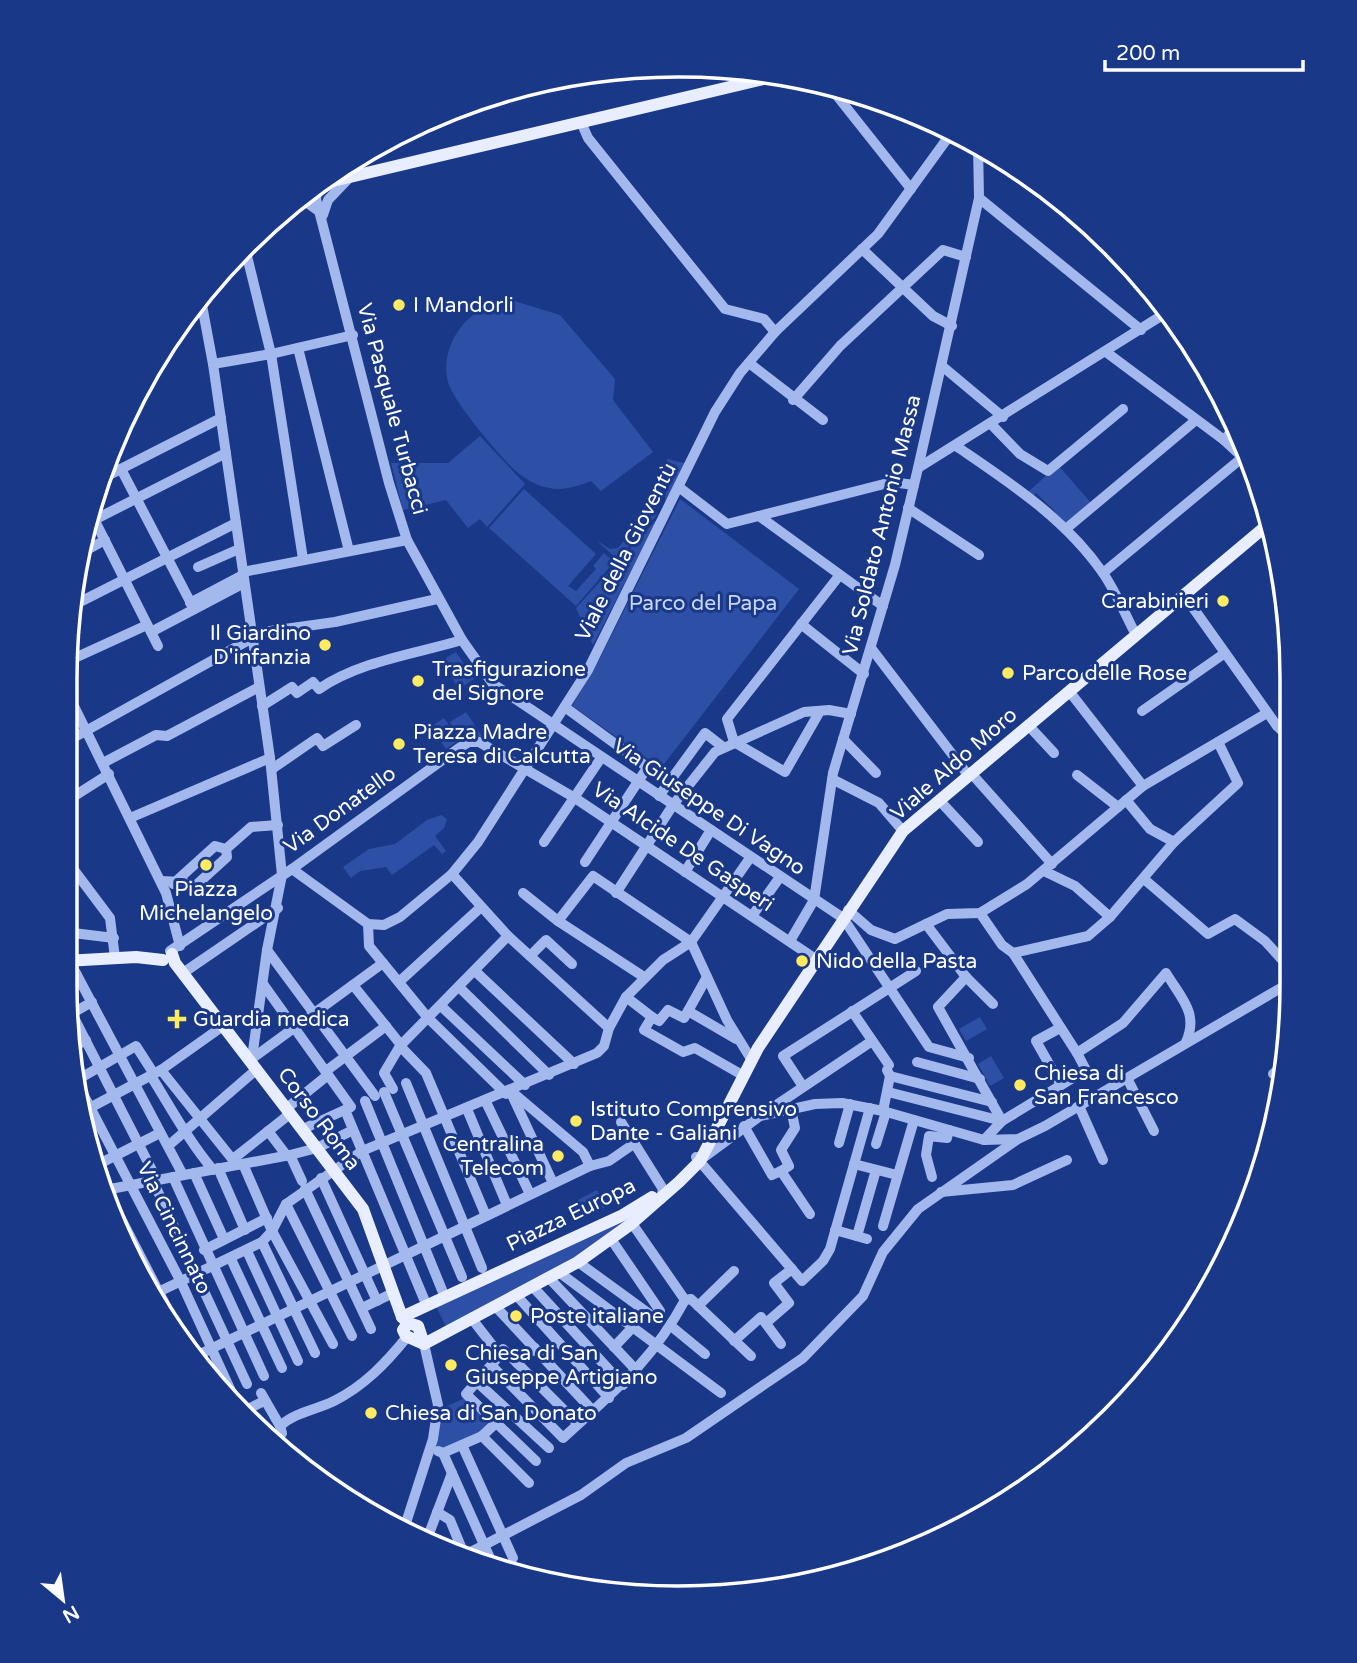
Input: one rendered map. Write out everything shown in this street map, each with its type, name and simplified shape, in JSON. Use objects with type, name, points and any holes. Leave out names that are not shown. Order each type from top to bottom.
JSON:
[{"type":"main road","points":[[344,178],[752,82]]},
{"type":"main road","name":"Viale Aldo Moro","points":[[715,1135],[751,1059],[903,831],[1261,530]]},
{"type":"main road","points":[[77,960],[166,951]]},
{"type":"main road","name":"Corso Roma","points":[[166,951],[363,1209],[393,1293],[410,1326]]},
{"type":"main road","name":"Piazza Europa","points":[[424,1344],[534,1288],[611,1239],[698,1159],[715,1135]]},
{"type":"main road","name":"Piazza Europa","points":[[410,1326],[633,1216]]},
{"type":"main road","points":[[410,1326],[424,1344]]},
{"type":"street","points":[[840,99],[911,189]]},
{"type":"street","points":[[581,122],[588,138],[725,309],[764,319],[775,332]]},
{"type":"street","name":"Viale della Gioventù","points":[[368,924],[384,925],[400,917],[452,874],[478,842],[588,670],[680,488],[715,412],[749,363],[775,332],[878,234],[945,141]]},
{"type":"street","name":"Via Soldato Antonio Massa","points":[[814,900],[832,779],[883,606],[952,326],[979,198],[979,158]]},
{"type":"street","points":[[308,204],[323,215],[328,200],[351,176]]},
{"type":"street","name":"Via Pasquale Turbacci","points":[[322,194],[323,215],[388,483],[407,540],[437,599],[493,684],[554,727]]},
{"type":"street","points":[[979,198],[1141,330]]},
{"type":"street","points":[[862,249],[933,316],[952,326]]},
{"type":"street","points":[[793,400],[840,346],[943,250],[966,257]]},
{"type":"street","points":[[248,259],[271,354],[303,559]]},
{"type":"street","points":[[203,310],[287,872],[267,950],[253,1062]]},
{"type":"street","points":[[918,468],[1160,317]]},
{"type":"street","points":[[213,364],[271,354],[353,334]]},
{"type":"street","points":[[298,348],[349,551]]},
{"type":"street","points":[[1106,352],[1235,450]]},
{"type":"street","points":[[749,363],[793,400],[823,420]]},
{"type":"street","points":[[942,366],[1003,417]]},
{"type":"street","points":[[991,424],[1020,454],[1048,471],[1124,409]]},
{"type":"street","points":[[113,473],[221,418]]},
{"type":"street","points":[[1067,528],[1196,420]]},
{"type":"street","points":[[1224,440],[1228,435]]},
{"type":"street","points":[[956,446],[1024,492],[1067,528],[1104,573],[1136,635]]},
{"type":"street","points":[[99,516],[226,453]]},
{"type":"street","points":[[1104,573],[1240,465]]},
{"type":"street","points":[[121,470],[192,606]]},
{"type":"street","points":[[680,488],[727,524],[892,482],[914,485]]},
{"type":"street","points":[[908,508],[979,555]]},
{"type":"street","points":[[759,516],[883,606]]},
{"type":"street","points":[[82,601],[236,523]]},
{"type":"street","points":[[97,524],[158,646]]},
{"type":"street","points":[[92,547],[105,540]]},
{"type":"street","points":[[78,657],[149,628],[243,577],[303,559],[407,540]]},
{"type":"street","points":[[198,567],[239,549]]},
{"type":"street","points":[[820,710],[785,772],[734,742],[726,719],[839,576]]},
{"type":"street","points":[[1184,594],[1280,727]]},
{"type":"street","points":[[77,734],[263,632],[335,622],[437,599]]},
{"type":"street","points":[[801,624],[864,674]]},
{"type":"street","points":[[262,706],[292,687],[297,693],[313,682],[319,689],[338,676],[462,640]]},
{"type":"street","points":[[871,648],[970,774],[1048,867],[1075,886],[1110,917]]},
{"type":"street","points":[[1142,711],[1225,653]]},
{"type":"street","points":[[103,763],[156,735],[167,736],[259,687]]},
{"type":"street","points":[[1069,691],[1143,786]]},
{"type":"street","points":[[566,708],[669,783]]},
{"type":"street","points":[[616,893],[673,805],[706,760],[723,747],[804,712],[820,710],[851,714]]},
{"type":"street","points":[[77,711],[166,893],[174,915],[166,951]]},
{"type":"street","points":[[993,1004],[967,977],[926,924],[947,914],[980,913],[1048,867],[1143,786],[1268,713]]},
{"type":"street","points":[[130,818],[271,764],[317,738],[323,746],[356,725]]},
{"type":"street","points":[[1028,725],[1054,753]]},
{"type":"street","name":"Via Giuseppe Di Vagno","points":[[554,727],[814,900],[846,914],[871,930],[895,939],[926,924]]},
{"type":"street","points":[[659,796],[705,733],[723,747]]},
{"type":"street","points":[[844,738],[876,773]]},
{"type":"street","name":"Via Donatello","points":[[166,951],[287,872],[469,742],[479,741],[526,769]]},
{"type":"street","points":[[1013,953],[1088,936],[1110,917],[1174,842],[1238,783],[1218,742]]},
{"type":"street","points":[[544,842],[601,758]]},
{"type":"street","points":[[585,862],[648,768]]},
{"type":"street","name":"Via Alcide De Gasperi","points":[[526,769],[575,798],[817,960]]},
{"type":"street","points":[[77,794],[109,774]]},
{"type":"street","points":[[1077,775],[1122,803],[1150,830],[1174,842]]},
{"type":"street","points":[[832,779],[879,803],[903,831]]},
{"type":"street","points":[[939,800],[978,842]]},
{"type":"street","points":[[226,849],[251,827],[278,825]]},
{"type":"street","points":[[685,872],[711,830]]},
{"type":"street","points":[[166,893],[173,883],[215,846],[226,849]]},
{"type":"street","points":[[161,881],[183,882],[194,887],[227,857],[226,849]]},
{"type":"street","points":[[161,1291],[262,1242],[272,1231],[286,1204],[304,1185],[335,1171],[362,1151],[444,1116],[508,1093],[574,1064],[604,1046],[609,1028],[626,997],[644,977],[691,942],[750,858]]},
{"type":"street","points":[[287,872],[368,924],[369,946],[428,1018],[508,1093],[583,1152],[590,1166]]},
{"type":"street","points":[[77,873],[110,918],[115,958]]},
{"type":"street","points":[[452,874],[508,936],[609,1028]]},
{"type":"street","points":[[558,920],[593,876],[691,942],[738,1040],[751,1059]]},
{"type":"street","points":[[752,916],[780,877]]},
{"type":"street","points":[[1144,878],[1208,934],[1235,919],[1265,941],[1280,957]]},
{"type":"street","points":[[523,893],[558,920],[644,977]]},
{"type":"street","points":[[790,942],[814,900]]},
{"type":"street","points":[[399,982],[481,907]]},
{"type":"street","points":[[183,973],[278,908]]},
{"type":"street","points":[[980,913],[1002,945],[1013,953],[1086,1070],[1002,1121],[984,1140]]},
{"type":"street","points":[[846,914],[889,988],[929,1047],[969,1058]]},
{"type":"street","points":[[77,933],[114,938]]},
{"type":"street","points":[[384,1093],[384,1073],[401,1046],[476,972],[508,936]]},
{"type":"street","points":[[530,956],[547,940],[572,964]]},
{"type":"street","points":[[267,950],[346,1056],[384,1093],[462,1278]]},
{"type":"street","points":[[168,1146],[185,1133],[253,1062],[294,1026],[383,963]]},
{"type":"street","points":[[802,1085],[783,1056],[916,971]]},
{"type":"street","points":[[476,972],[574,1064]]},
{"type":"street","points":[[1077,1053],[1123,1023],[1166,973],[1191,1015],[1193,1027],[1185,1043]]},
{"type":"street","points":[[77,975],[133,1085],[183,1175],[224,1240]]},
{"type":"street","points":[[626,997],[659,1021],[668,1010],[684,1018],[707,977]]},
{"type":"street","points":[[967,977],[938,1007],[1002,1121]]},
{"type":"street","points":[[262,984],[327,1073],[348,1108],[362,1151],[424,1299]]},
{"type":"street","points":[[353,985],[426,1073],[486,1216]]},
{"type":"street","points":[[460,988],[549,1075]]},
{"type":"street","points":[[474,1550],[581,1495],[626,1463],[687,1438],[803,1358],[863,1296],[883,1252],[918,1209],[938,1193],[1018,1139],[1280,992]]},
{"type":"street","points":[[78,1008],[92,1002]]},
{"type":"street","points":[[441,1006],[525,1085]]},
{"type":"street","points":[[688,1010],[738,1040]]},
{"type":"street","points":[[852,1011],[889,1070],[888,1092],[876,1144]]},
{"type":"street","points":[[652,1017],[644,1030],[683,1052],[695,1048],[744,1076]]},
{"type":"street","points":[[90,1108],[155,1073],[223,1026]]},
{"type":"street","points":[[238,1163],[327,1073],[386,1026]]},
{"type":"street","points":[[78,1027],[111,1096],[139,1143],[247,1384]]},
{"type":"street","points":[[1060,1028],[1037,1041],[1061,1084]]},
{"type":"street","points":[[80,1043],[86,1040]]},
{"type":"street","points":[[870,1108],[835,1230],[823,1261],[802,1281],[698,1159],[802,1085],[872,1041]]},
{"type":"street","points":[[85,1078],[136,1046],[155,1073],[185,1133],[215,1169],[245,1230]]},
{"type":"street","points":[[917,1062],[980,1079]]},
{"type":"street","points":[[889,1070],[992,1102]]},
{"type":"street","points":[[155,1073],[200,1118],[238,1163],[333,1344]]},
{"type":"street","points":[[303,1129],[426,1073]]},
{"type":"street","points":[[1127,1078],[1154,1130]]},
{"type":"street","points":[[406,1083],[482,1268]]},
{"type":"street","points":[[888,1092],[1002,1121]]},
{"type":"street","points":[[508,1093],[554,1183]]},
{"type":"street","points":[[365,1101],[442,1290]]},
{"type":"street","points":[[486,1101],[530,1194]]},
{"type":"street","points":[[760,1116],[815,1104],[850,1104],[984,1140],[1018,1139]]},
{"type":"street","points":[[839,1143],[850,1104]]},
{"type":"street","points":[[1079,1106],[1103,1160]]},
{"type":"street","points":[[467,1109],[507,1205]]},
{"type":"street","points":[[744,1126],[772,1175],[789,1166],[781,1150],[795,1128],[791,1109]]},
{"type":"street","name":"Via Cincinnato","points":[[93,1120],[117,1155],[226,1382]]},
{"type":"street","points":[[883,1226],[914,1120]]},
{"type":"street","points":[[621,1122],[662,1194]]},
{"type":"street","points":[[113,1188],[238,1163],[289,1156],[317,1148],[354,1130]]},
{"type":"street","points":[[932,1177],[926,1155],[929,1136],[947,1138],[949,1130]]},
{"type":"street","points":[[268,1131],[289,1156],[371,1329]]},
{"type":"street","points":[[104,1162],[160,1133]]},
{"type":"street","points":[[715,1135],[732,1134]]},
{"type":"street","points":[[203,1353],[530,1194],[590,1166],[609,1161],[635,1143]]},
{"type":"street","points":[[938,1193],[1013,1185],[1067,1160]]},
{"type":"street","points":[[854,1164],[897,1175]]},
{"type":"street","points":[[835,1230],[862,1238],[876,1170]]},
{"type":"street","points":[[781,1171],[810,1214]]},
{"type":"street","points":[[183,1175],[204,1250],[264,1376]]},
{"type":"street","points":[[321,1178],[377,1301]]},
{"type":"street","points":[[286,1204],[352,1336]]},
{"type":"street","points":[[633,1216],[685,1300]]},
{"type":"street","points":[[204,1250],[267,1218]]},
{"type":"street","points":[[578,1262],[655,1318],[660,1311],[611,1239]]},
{"type":"street","points":[[262,1242],[315,1353]]},
{"type":"street","points":[[247,1251],[298,1362]]},
{"type":"street","points":[[231,1259],[282,1368]]},
{"type":"street","points":[[766,1323],[789,1303],[774,1283],[792,1269]]},
{"type":"street","points":[[698,1306],[734,1271]]},
{"type":"street","points":[[555,1276],[721,1393]]},
{"type":"street","points":[[555,1276],[637,1371]]},
{"type":"street","points":[[534,1288],[623,1385]]},
{"type":"street","points":[[362,1308],[393,1293]]},
{"type":"street","points":[[517,1296],[609,1398]]},
{"type":"street","points":[[685,1300],[691,1299],[751,1356]]},
{"type":"street","points":[[492,1366],[563,1438],[637,1371],[657,1347],[685,1300]]},
{"type":"street","points":[[496,1307],[593,1411]]},
{"type":"street","points":[[734,1342],[761,1317],[781,1344]]},
{"type":"street","points":[[472,1319],[500,1355]]},
{"type":"street","points":[[281,1426],[292,1417],[354,1390],[371,1377],[410,1326]]},
{"type":"street","points":[[671,1326],[705,1354]]},
{"type":"street","points":[[614,1347],[632,1328]]},
{"type":"street","points":[[407,1521],[430,1449],[438,1405],[424,1344]]},
{"type":"street","points":[[517,1363],[535,1348]]},
{"type":"street","points":[[536,1461],[466,1394],[492,1366],[503,1349],[578,1423]]},
{"type":"street","points":[[477,1382],[548,1448]]},
{"type":"street","points":[[250,1407],[263,1397],[281,1426],[282,1433],[279,1434]]},
{"type":"street","points":[[430,1449],[443,1452],[462,1445],[482,1436],[496,1423]]},
{"type":"street","points":[[482,1436],[530,1483]]},
{"type":"street","points":[[462,1445],[513,1558]]},
{"type":"street","points":[[443,1452],[489,1555]]},
{"type":"street","points":[[431,1532],[452,1473]]},
{"type":"street","points":[[437,1512],[450,1520],[460,1545]]},
{"type":"green space","points":[[511,300],[560,315],[615,379],[613,400],[653,452],[601,491],[591,481],[570,488],[554,489],[540,486],[523,477],[489,442],[452,391],[446,367],[453,339],[461,327],[483,308]]},
{"type":"green space","points":[[480,436],[525,484],[487,527],[480,519],[468,528],[446,500],[403,510],[391,463],[448,463]]},
{"type":"green space","points":[[667,459],[685,463],[666,505],[665,496],[670,483],[666,473]]},
{"type":"green space","points":[[1058,465],[1091,503],[1066,523],[1054,514],[1055,511],[1036,493],[1032,496],[1028,492]]},
{"type":"green space","points":[[524,489],[596,554],[568,586],[576,591],[596,569],[593,566],[604,553],[614,562],[576,606],[489,528]]},
{"type":"green space","name":"Parco del Papa","points":[[680,499],[799,589],[661,768],[572,706],[599,660]]},
{"type":"green space","points":[[646,505],[657,515],[617,559],[597,541],[610,549],[618,548],[645,515]]},
{"type":"green space","points":[[658,518],[593,645],[576,608]]},
{"type":"green space","points":[[456,652],[474,679],[459,689],[441,661]]},
{"type":"green space","points":[[466,712],[486,742],[462,741],[450,722]]},
{"type":"green space","points":[[444,718],[459,740],[446,749],[431,727]]},
{"type":"green space","points":[[441,815],[447,819],[444,828],[435,836],[446,851],[442,854],[434,845],[392,875],[386,867],[360,871],[351,878],[343,867],[369,849],[395,844],[427,820]]},
{"type":"green space","points":[[980,1017],[987,1029],[966,1041],[959,1029]]},
{"type":"green space","points":[[991,1056],[1004,1078],[990,1086],[978,1064]]},
{"type":"green space","points":[[597,1190],[605,1207],[584,1218],[576,1201]]},
{"type":"green space","points":[[623,1215],[627,1227],[448,1331],[434,1302]]},
{"type":"green space","points":[[467,1397],[495,1427],[446,1456],[429,1455],[438,1405],[445,1407]]},
{"type":"place","name":"I Mandorli","points":[[399,305]]},
{"type":"place","name":"Carabinieri","points":[[1223,601]]},
{"type":"place","name":"Il Giardino D'infanzia","points":[[325,645]]},
{"type":"place","name":"Parco delle Rose","points":[[1008,673]]},
{"type":"place","name":"Trasfigurazione del Signore","points":[[418,681]]},
{"type":"place","name":"Piazza Madre Teresa di Calcutta","points":[[399,744]]},
{"type":"place","name":"Piazza Michelangelo","points":[[206,865]]},
{"type":"place","name":"Nido della Pasta","points":[[802,961]]},
{"type":"place","name":"Guardia medica","points":[[177,1019]]},
{"type":"place","name":"Chiesa di San Francesco","points":[[1020,1085]]},
{"type":"place","name":"Istituto Comprensivo Dante - Galiani","points":[[576,1121]]},
{"type":"place","name":"Centralina Telecom","points":[[558,1156]]},
{"type":"place","name":"Poste italiane","points":[[516,1316]]},
{"type":"place","name":"Chiesa di San Giuseppe Artigiano","points":[[451,1365]]},
{"type":"place","name":"Chiesa di San Donato","points":[[371,1413]]}]
